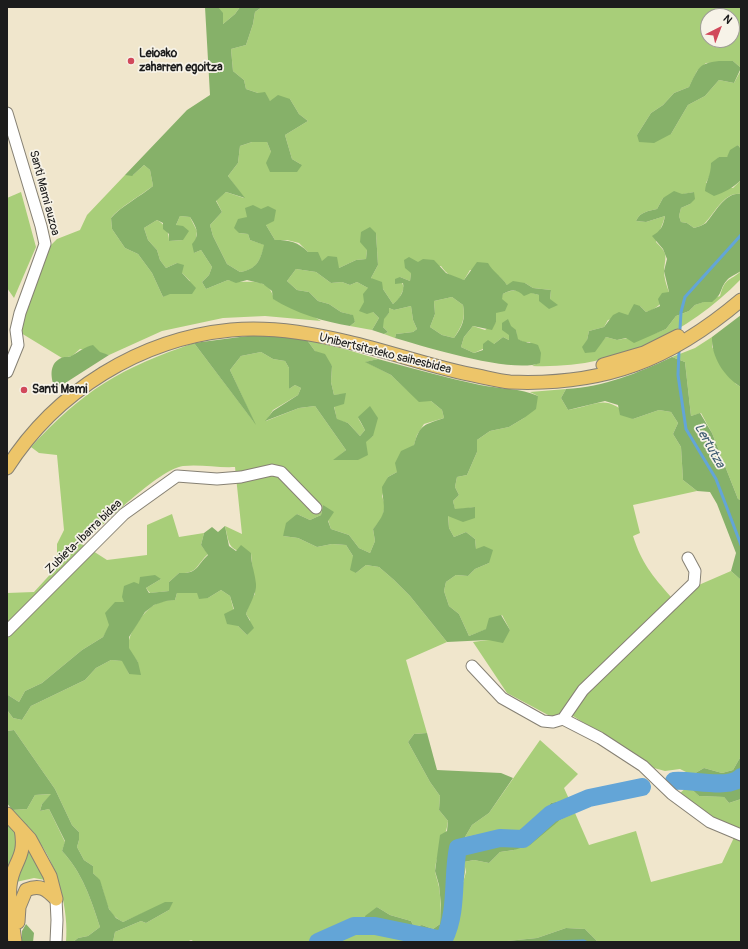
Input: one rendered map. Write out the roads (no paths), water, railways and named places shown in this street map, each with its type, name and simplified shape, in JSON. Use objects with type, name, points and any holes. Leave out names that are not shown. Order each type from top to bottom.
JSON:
[{"type":"main road","name":"Unibertsitateko saihesbidea","points":[[7,453],[49,404],[73,383],[101,364],[133,347],[161,336],[189,328],[239,322],[286,323],[364,338],[493,371],[517,374],[556,373],[619,362],[644,353],[685,333],[714,313],[741,288]]},
{"type":"main road","name":"Unibertsitateko saihesbidea","points":[[7,468],[28,440],[53,412],[99,375],[146,350],[199,335],[232,330],[267,330],[299,333],[348,342],[469,374],[508,382],[544,382],[585,378],[624,370],[661,355],[693,337],[741,300]]},
{"type":"main road","points":[[12,821],[30,839],[50,876],[56,899]]},
{"type":"main road","points":[[12,821],[23,840],[22,854],[10,885],[16,942]]},
{"type":"main road","points":[[16,942],[19,907],[26,890],[35,886],[44,888],[56,899]]},
{"type":"main road","points":[[7,912],[10,942]]},
{"type":"street","name":"Santi Mami auzoa","points":[[7,112],[45,244],[20,313],[16,330],[18,345],[7,372]]},
{"type":"street","name":"Zubieta-Ibarra bidea","points":[[7,631],[118,520],[162,485],[177,476],[217,479],[242,477],[272,470],[281,472],[316,508]]},
{"type":"street","points":[[472,666],[502,698],[543,721],[553,722],[563,719],[583,690],[694,583],[695,572],[688,558]]},
{"type":"street","points":[[563,719],[600,738],[643,766],[672,794],[710,822],[741,835]]},
{"type":"street","points":[[56,899],[56,942]]},
{"type":"waterway","name":"Lertutza","points":[[680,329],[681,312],[685,297],[741,235]]},
{"type":"waterway","name":"Lertutza","points":[[679,351],[678,375],[686,429],[716,479],[741,545]]},
{"type":"waterway","points":[[674,781],[728,783],[736,781],[741,777]]},
{"type":"waterway","points":[[318,942],[354,926],[375,926],[444,939],[453,906],[458,848],[500,838],[523,839],[551,814],[589,798],[642,787]]},
{"type":"waterway","points":[[549,942],[586,942]]},
{"type":"place","name":"Leioako zaharren egoitza","points":[[131,61]]},
{"type":"place","name":"Santi Mami","points":[[24,390]]}]
